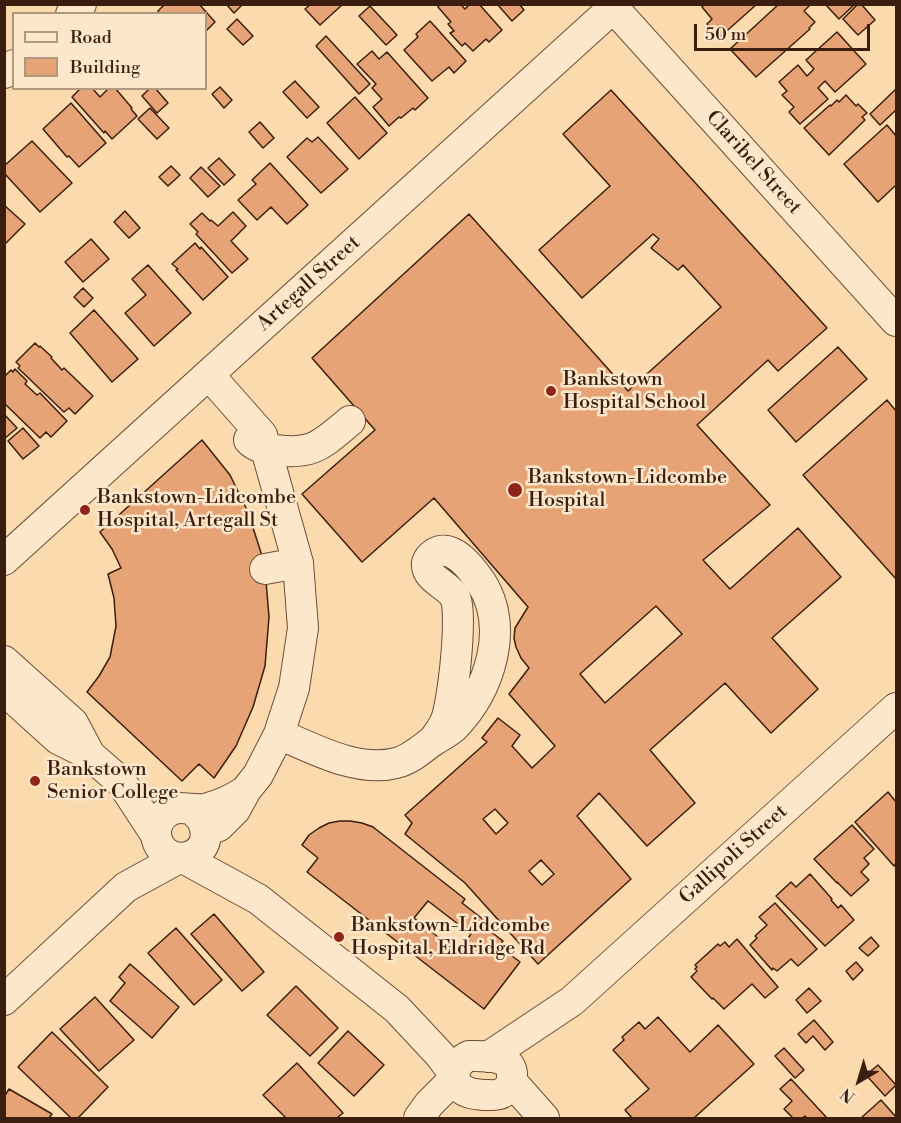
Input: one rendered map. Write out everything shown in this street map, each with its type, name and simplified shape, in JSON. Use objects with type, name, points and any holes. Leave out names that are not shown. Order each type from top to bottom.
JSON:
[{"type":"street","name":"Claribel Street","points":[[612,6],[897,321]]},
{"type":"street","name":"Artegall Street","points":[[4,560],[612,6]]},
{"type":"street","points":[[195,821],[207,809],[246,790],[258,775],[279,734],[294,688],[303,628],[298,563],[262,435],[203,380]]},
{"type":"street","points":[[265,449],[287,452],[309,450],[327,441],[350,421]]},
{"type":"street","points":[[279,734],[345,760],[376,766],[398,763],[416,753],[453,728],[469,709],[487,678],[494,653],[494,617],[490,599],[472,570],[462,559],[449,551],[439,551],[431,555],[427,564],[429,571],[437,581],[449,589],[458,603],[452,700],[446,722],[433,741]]},
{"type":"street","points":[[265,570],[298,563]]},
{"type":"street","points":[[4,661],[73,723],[90,755]]},
{"type":"street","points":[[4,690],[58,739],[90,755],[122,783],[195,821],[258,899]]},
{"type":"street","name":"Gallipoli Street","points":[[485,1057],[572,1001],[897,708]]},
{"type":"street","points":[[122,783],[168,847],[258,899],[397,1009],[467,1085],[522,1119]]},
{"type":"street","points":[[167,812],[195,821],[203,844],[191,856],[168,847],[157,826],[160,818],[167,812]]},
{"type":"street","points":[[4,1000],[168,847]]},
{"type":"street","name":"Gallipoli Street","points":[[512,1081],[572,1001]]},
{"type":"street","points":[[397,1009],[485,1057]]},
{"type":"street","points":[[469,1056],[485,1057],[497,1057],[507,1062],[511,1068],[512,1081],[508,1089],[502,1093],[495,1095],[467,1085],[457,1065],[469,1056]]},
{"type":"street","points":[[512,1081],[544,1119]]},
{"type":"street","points":[[419,1119],[429,1104],[467,1085]]},
{"type":"street","points":[[439,1119],[456,1106],[467,1085]]},
{"type":"building","points":[[165,4],[199,4],[206,12],[159,12]]},
{"type":"building","points":[[226,4],[243,4],[234,13]]},
{"type":"building","points":[[311,4],[343,4],[320,25],[305,9]]},
{"type":"building","points":[[440,4],[460,4],[465,9],[470,4],[479,4],[502,30],[489,42],[486,39],[473,51],[465,43],[462,46],[450,33],[454,31],[448,24],[451,22],[438,7]]},
{"type":"building","points":[[497,4],[519,4],[524,10],[512,21]]},
{"type":"building","points":[[705,4],[757,4],[720,37],[707,24],[712,19],[702,7]]},
{"type":"building","points":[[779,4],[811,4],[804,11],[815,22],[756,77],[730,49]]},
{"type":"building","points":[[825,4],[855,4],[839,19]]},
{"type":"building","points":[[858,4],[861,4],[875,20],[858,35],[843,19]]},
{"type":"building","points":[[370,6],[397,35],[386,45],[359,16]]},
{"type":"building","points":[[207,13],[215,22],[207,30]]},
{"type":"building","points":[[237,19],[253,36],[243,45],[227,29]]},
{"type":"building","points":[[430,21],[466,61],[454,73],[449,67],[432,81],[404,50]]},
{"type":"building","points":[[837,32],[866,64],[835,92],[825,81],[818,88],[828,99],[800,124],[789,112],[794,107],[782,95],[787,91],[779,82],[798,65],[807,76],[814,69],[806,60]]},
{"type":"building","points":[[326,36],[370,84],[359,94],[316,46]]},
{"type":"building","points":[[372,51],[379,59],[387,52],[428,98],[415,110],[413,108],[389,126],[373,107],[382,99],[372,88],[376,84],[357,64]]},
{"type":"building","points":[[295,81],[319,107],[307,118],[283,92]]},
{"type":"building","points":[[220,87],[232,100],[224,108],[212,94]]},
{"type":"building","points":[[896,89],[896,110],[880,125],[870,114]]},
{"type":"building","points":[[79,90],[94,90],[100,97],[107,90],[117,90],[137,116],[112,139],[72,97]]},
{"type":"building","points":[[148,90],[157,90],[168,103],[157,113],[142,96]]},
{"type":"building","points":[[611,90],[827,328],[778,371],[768,360],[697,425],[770,505],[703,560],[730,589],[798,528],[841,577],[772,638],[818,689],[771,733],[725,683],[650,750],[695,803],[647,846],[599,793],[577,816],[631,879],[538,964],[465,883],[405,834],[412,823],[405,815],[487,742],[482,738],[498,718],[520,735],[512,746],[532,768],[555,746],[509,694],[529,668],[521,658],[514,638],[515,628],[528,607],[434,498],[362,562],[302,494],[375,430],[312,358],[469,214],[628,391],[721,307],[683,265],[678,270],[651,248],[659,239],[653,234],[582,298],[539,250],[610,186],[563,134]],"holes":[[[656,606],[682,634],[605,703],[580,674]],[[495,809],[508,823],[496,834],[483,819]],[[541,860],[554,874],[542,885],[529,871]]]},
{"type":"building","points":[[846,95],[856,106],[858,104],[867,113],[862,117],[865,120],[829,155],[804,128],[830,105],[837,100],[839,102]]},
{"type":"building","points":[[355,97],[387,133],[359,159],[327,123]]},
{"type":"building","points":[[71,103],[106,143],[79,167],[69,156],[67,157],[43,129]]},
{"type":"building","points":[[150,108],[169,128],[157,139],[138,119]]},
{"type":"building","points":[[260,122],[274,138],[263,148],[249,132]]},
{"type":"building","points":[[887,125],[896,136],[896,185],[878,202],[844,164]]},
{"type":"building","points":[[318,137],[348,169],[321,193],[287,157],[307,138],[312,142]]},
{"type":"building","points":[[32,141],[72,183],[40,212],[4,173],[4,166]]},
{"type":"building","points":[[219,158],[235,175],[224,185],[208,168]]},
{"type":"building","points":[[270,163],[308,205],[287,224],[271,207],[257,220],[238,200],[256,184],[252,180]]},
{"type":"building","points":[[171,166],[180,175],[168,186],[159,177]]},
{"type":"building","points":[[201,167],[220,186],[208,197],[190,178]]},
{"type":"building","points":[[4,205],[25,224],[4,245]]},
{"type":"building","points":[[125,211],[140,228],[129,238],[114,222]]},
{"type":"building","points":[[233,212],[246,226],[231,241],[248,259],[232,273],[196,234],[198,232],[190,224],[202,213],[218,226]]},
{"type":"building","points":[[91,239],[109,259],[83,282],[65,262]]},
{"type":"building","points":[[195,243],[228,277],[203,300],[172,264]]},
{"type":"building","points":[[148,265],[191,313],[154,346],[125,313],[146,295],[132,279]]},
{"type":"building","points":[[83,288],[93,298],[84,307],[74,297]]},
{"type":"building","points":[[94,310],[138,359],[112,382],[70,333]]},
{"type":"building","points":[[35,343],[93,396],[75,414],[69,408],[64,412],[18,368],[20,366],[16,362]]},
{"type":"building","points":[[838,347],[867,379],[796,442],[768,410]]},
{"type":"building","points":[[15,369],[27,381],[25,384],[37,395],[40,393],[67,421],[51,437],[46,432],[40,438],[4,403],[4,377]]},
{"type":"building","points":[[887,400],[896,411],[896,579],[803,475]]},
{"type":"building","points":[[4,414],[17,428],[4,439]]},
{"type":"building","points":[[23,428],[39,446],[23,459],[8,441]]},
{"type":"building","points":[[202,440],[230,475],[248,512],[263,559],[269,617],[265,666],[253,707],[236,746],[214,778],[199,764],[182,781],[87,692],[110,657],[116,626],[114,598],[108,574],[121,568],[100,532]]},
{"type":"building","points":[[888,792],[896,802],[896,863],[894,866],[855,822]]},
{"type":"building","points":[[350,821],[373,827],[465,899],[462,903],[484,920],[481,924],[503,941],[499,946],[520,962],[484,1009],[307,872],[318,858],[302,845],[309,835],[329,823]],"holes":[[[428,901],[471,934],[457,952],[414,918]]]},
{"type":"building","points":[[852,825],[874,849],[864,858],[869,864],[861,872],[869,880],[851,896],[814,859]]},
{"type":"building","points":[[810,874],[838,908],[841,905],[854,920],[825,946],[776,896],[791,882],[796,887]]},
{"type":"building","points":[[775,903],[817,949],[798,966],[791,959],[777,971],[773,968],[772,970],[750,945],[757,938],[755,936],[767,925],[759,917]]},
{"type":"building","points":[[214,914],[264,972],[242,991],[191,934]]},
{"type":"building","points":[[176,928],[222,980],[194,1005],[148,953]]},
{"type":"building","points":[[871,937],[879,946],[868,956],[859,948]]},
{"type":"building","points":[[737,939],[778,987],[765,998],[752,984],[724,1009],[691,977],[697,971],[695,965],[718,944],[720,946],[725,942],[729,947]]},
{"type":"building","points":[[856,962],[863,970],[853,980],[846,971]]},
{"type":"building","points":[[130,964],[179,1007],[152,1038],[110,1001],[125,983],[119,977]]},
{"type":"building","points":[[296,986],[338,1028],[310,1056],[267,1015]]},
{"type":"building","points":[[809,988],[821,1001],[807,1013],[796,1000]]},
{"type":"building","points":[[95,997],[134,1040],[99,1071],[60,1029]]},
{"type":"building","points":[[658,1017],[690,1052],[718,1025],[754,1064],[694,1118],[632,1118],[625,1110],[649,1089],[613,1050],[624,1040],[622,1037],[639,1022],[645,1029]]},
{"type":"building","points":[[814,1020],[833,1042],[825,1050],[813,1036],[806,1043],[798,1034]]},
{"type":"building","points":[[348,1031],[384,1065],[354,1096],[318,1063]]},
{"type":"building","points":[[52,1032],[108,1087],[78,1118],[71,1118],[18,1067]]},
{"type":"building","points":[[784,1048],[804,1070],[795,1078],[775,1056]]},
{"type":"building","points":[[297,1063],[343,1113],[337,1118],[286,1118],[263,1095]]},
{"type":"building","points":[[878,1065],[896,1085],[885,1096],[866,1075]]},
{"type":"building","points":[[791,1079],[827,1118],[807,1118],[805,1116],[793,1118],[784,1109],[792,1101],[780,1089]]},
{"type":"building","points":[[9,1089],[52,1114],[49,1118],[4,1118],[4,1097]]},
{"type":"building","points":[[881,1100],[896,1118],[861,1118]]},
{"type":"place","name":"Bankstown Hospital School","points":[[551,391]]},
{"type":"place","name":"Bankstown-Lidcombe Hospital","points":[[515,490]]},
{"type":"place","name":"Bankstown-Lidcombe Hospital, Artegall St","points":[[85,510]]},
{"type":"place","name":"Bankstown Senior College","points":[[35,781]]},
{"type":"place","name":"Bankstown-Lidcombe Hospital, Eldridge Rd","points":[[339,937]]}]
